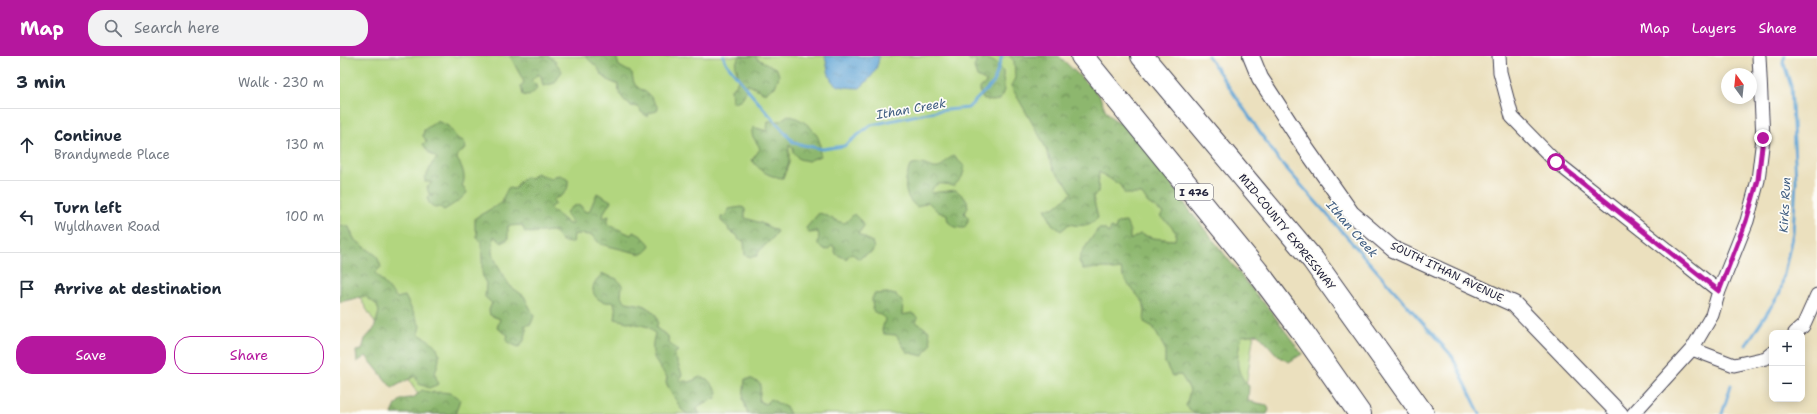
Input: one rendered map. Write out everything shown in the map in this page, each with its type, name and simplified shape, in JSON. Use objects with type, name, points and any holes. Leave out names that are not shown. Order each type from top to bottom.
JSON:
[{"type":"highway","name":"I 476","points":[[1082,56],[1257,271],[1302,331],[1360,414]]},
{"type":"highway","name":"MID-COUNTY EXPRESSWAY","points":[[1142,56],[1313,260],[1423,414]]},
{"type":"street","name":"SOUTH ITHAN AVENUE","points":[[1251,56],[1260,78],[1306,149],[1351,213],[1393,249],[1514,304],[1620,414]]},
{"type":"street","points":[[1499,56],[1500,72],[1512,117],[1556,162],[1719,291]]},
{"type":"street","points":[[1633,414],[1692,349],[1712,315],[1719,291],[1746,221],[1758,180],[1763,138],[1759,56]]},
{"type":"street","points":[[1798,330],[1802,326],[1817,295]]},
{"type":"street","points":[[1692,349],[1734,365],[1766,358],[1769,356]]},
{"type":"green space","points":[[340,56],[1047,56],[1259,298],[1242,414],[430,414],[352,285],[340,282]]},
{"type":"green space","points":[[510,56],[548,56],[554,60],[562,71],[555,83],[543,86],[541,76],[538,74],[531,81],[536,85],[537,89],[529,96],[523,95],[521,86],[524,82]]},
{"type":"green space","points":[[585,56],[616,56],[619,66],[632,73],[634,83],[638,88],[651,97],[658,108],[657,111],[649,113],[648,117],[641,112],[639,107],[631,106],[620,94],[619,85],[609,81]]},
{"type":"green space","points":[[739,56],[757,56],[756,58],[777,69],[779,76],[775,87],[765,93],[747,84],[743,97],[732,102],[731,89],[736,85],[739,77],[735,66]]},
{"type":"green space","points":[[967,56],[981,56],[982,58],[989,59],[1003,70],[1004,90],[1000,100],[992,101],[983,99],[980,93],[980,88],[987,82],[977,77],[974,67],[976,63],[975,59],[970,61]]},
{"type":"green space","points":[[1009,56],[1059,56],[1099,95],[1105,109],[1112,118],[1126,126],[1135,138],[1150,151],[1187,207],[1267,306],[1302,354],[1289,362],[1279,357],[1258,334],[1242,336],[1238,356],[1238,369],[1240,375],[1249,386],[1248,401],[1267,405],[1269,410],[1267,414],[1195,414],[1186,406],[1190,390],[1181,375],[1172,376],[1165,363],[1165,349],[1153,327],[1144,322],[1145,311],[1143,302],[1128,284],[1121,269],[1083,269],[1079,261],[1082,252],[1098,229],[1104,229],[1109,233],[1111,227],[1115,230],[1117,223],[1126,222],[1130,231],[1130,240],[1140,234],[1153,238],[1175,240],[1176,233],[1160,216],[1163,213],[1148,203],[1142,194],[1125,194],[1120,185],[1099,172],[1098,192],[1093,197],[1098,218],[1092,223],[1085,225],[1069,224],[1061,231],[1052,224],[1045,208],[1054,208],[1072,193],[1066,183],[1054,170],[1043,142],[1011,86],[1015,78],[1014,61]]},
{"type":"green space","points":[[788,115],[798,119],[812,129],[820,143],[820,156],[808,161],[799,159],[793,152],[793,147],[789,145],[789,163],[783,178],[765,173],[752,160],[760,149],[753,136],[752,130],[753,127],[767,131],[768,121],[780,121]]},
{"type":"green space","points":[[437,121],[448,126],[458,139],[464,141],[466,149],[458,154],[457,159],[464,175],[462,186],[467,192],[454,204],[444,210],[440,207],[435,208],[429,203],[427,198],[433,195],[429,194],[427,187],[433,182],[425,182],[425,177],[437,158],[429,153],[423,144],[427,142],[423,136],[424,130]]},
{"type":"green space","points":[[954,156],[965,167],[962,177],[954,186],[940,184],[934,186],[931,193],[956,190],[967,200],[968,208],[964,213],[968,217],[968,222],[964,228],[952,225],[948,221],[947,214],[938,212],[928,202],[917,207],[909,198],[906,188],[906,177],[910,166],[919,164],[932,168],[939,168]]},
{"type":"green space","points":[[536,173],[551,179],[554,176],[560,175],[568,180],[567,190],[563,195],[553,199],[555,204],[549,208],[569,224],[573,224],[566,213],[572,207],[576,206],[581,206],[584,211],[589,212],[597,193],[611,201],[604,212],[603,218],[609,216],[607,224],[631,235],[633,232],[638,234],[650,245],[646,252],[641,254],[600,244],[592,235],[574,234],[573,243],[564,242],[554,231],[528,233],[525,232],[522,225],[508,226],[508,239],[502,243],[494,236],[492,253],[502,274],[510,286],[524,296],[534,316],[531,324],[524,326],[527,330],[526,335],[523,342],[518,347],[506,341],[508,335],[497,328],[500,319],[490,315],[489,310],[492,303],[485,297],[486,283],[482,274],[481,242],[477,237],[477,232],[475,230],[475,218],[503,202],[503,198],[508,188],[515,189],[521,180],[527,177],[530,179]]},
{"type":"green space","points":[[742,207],[745,209],[745,218],[761,223],[777,231],[757,256],[751,257],[745,255],[744,241],[739,240],[737,235],[729,231],[728,227],[721,221],[721,217],[726,216],[728,209]]},
{"type":"green space","points":[[819,213],[845,223],[854,214],[864,226],[858,234],[872,242],[874,248],[872,252],[859,259],[851,253],[846,259],[836,254],[833,245],[827,250],[822,248],[818,245],[818,232],[809,233],[806,228]]},
{"type":"green space","points":[[340,225],[349,227],[354,239],[377,256],[381,267],[375,273],[397,298],[405,296],[420,326],[418,334],[430,341],[438,350],[439,359],[435,374],[439,384],[429,388],[419,384],[415,376],[392,388],[366,356],[357,362],[356,351],[362,350],[365,339],[374,329],[379,312],[377,305],[365,296],[340,302]]},
{"type":"green space","points":[[603,274],[617,279],[622,285],[621,296],[626,302],[643,305],[656,315],[658,322],[656,328],[668,336],[669,343],[678,351],[674,354],[682,374],[679,380],[690,382],[700,377],[707,379],[718,392],[716,398],[700,405],[697,409],[700,414],[687,414],[681,409],[666,383],[667,377],[659,367],[654,357],[653,341],[655,334],[649,327],[615,319],[616,312],[614,302],[601,301],[594,294],[594,284]]},
{"type":"green space","points":[[887,293],[896,295],[903,302],[902,315],[912,313],[918,318],[916,322],[929,331],[931,344],[923,356],[907,352],[896,335],[884,334],[882,330],[885,319],[873,311],[872,299],[874,294]]},
{"type":"green space","points":[[745,379],[752,379],[761,384],[759,401],[765,404],[770,399],[787,408],[790,414],[748,414],[743,399]]},
{"type":"green space","points":[[422,390],[427,392],[446,392],[455,395],[460,399],[456,412],[457,414],[392,414],[399,401],[413,398]]},
{"type":"water","points":[[825,56],[879,56],[879,58],[877,67],[872,75],[860,88],[842,87],[836,85],[828,73]]},
{"type":"waterway","name":"Ithan Creek","points":[[723,56],[727,64],[751,94],[794,143],[822,149],[844,146],[871,125],[936,111],[968,108],[994,82],[1002,56]]},
{"type":"waterway","name":"Ithan Creek","points":[[1208,56],[1278,159],[1452,356],[1480,414]]},
{"type":"waterway","name":"Kirks Run","points":[[1746,345],[1780,293],[1793,232],[1796,181],[1791,86],[1783,61],[1785,56]]},
{"type":"waterway","name":"Kirks Run","points":[[1722,414],[1731,385]]},
{"type":"route","points":[[1556,162],[1719,291],[1746,221],[1758,180],[1763,138]]}]
